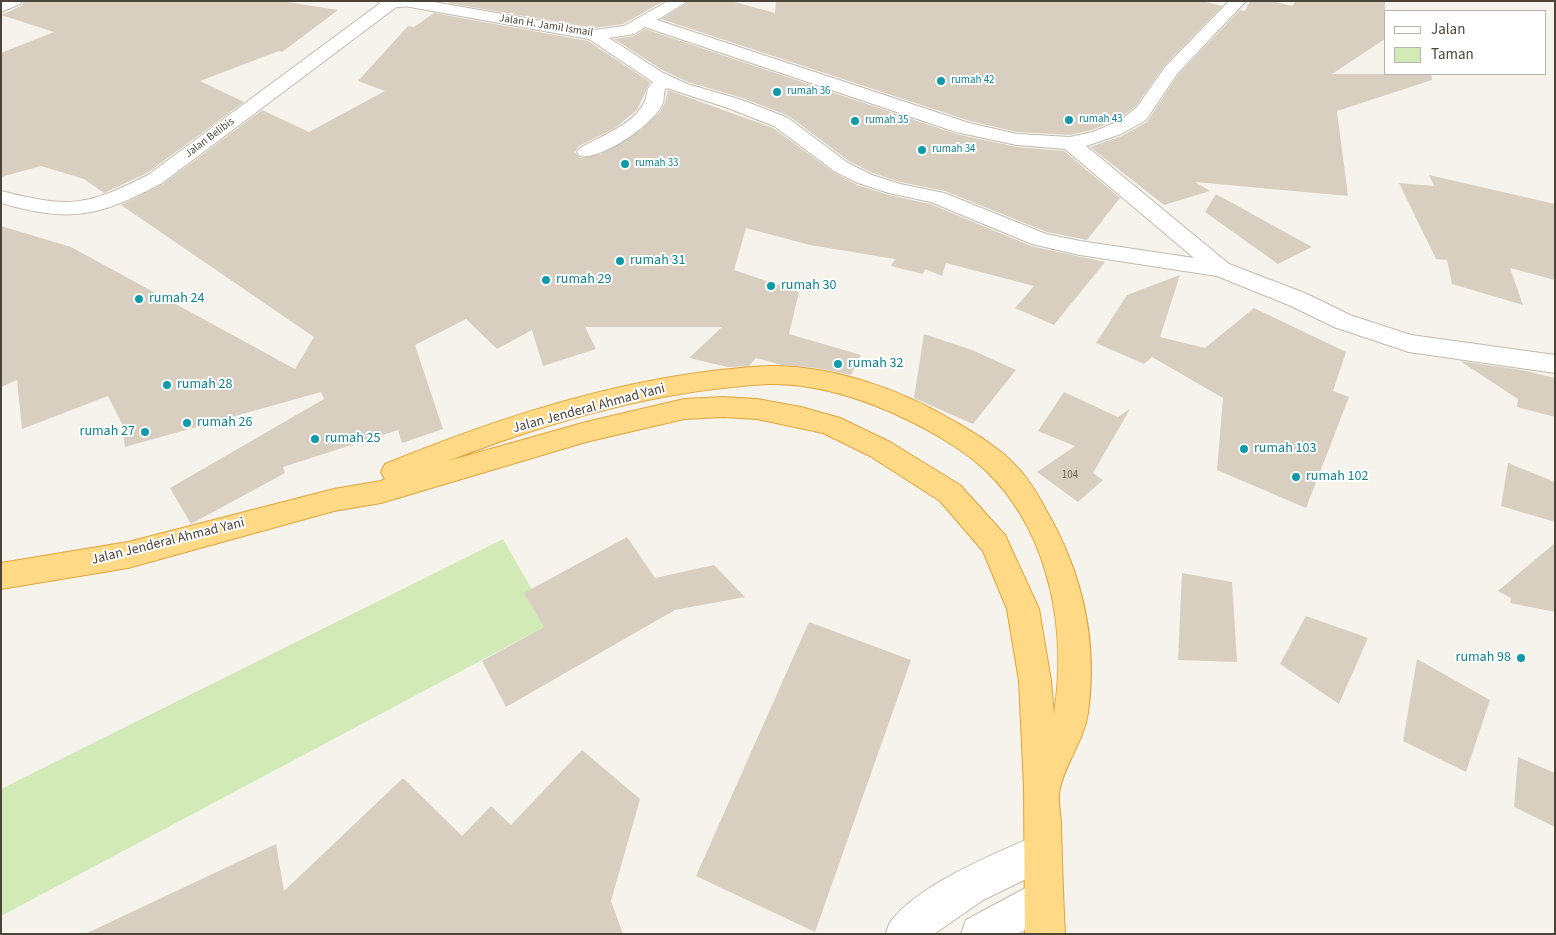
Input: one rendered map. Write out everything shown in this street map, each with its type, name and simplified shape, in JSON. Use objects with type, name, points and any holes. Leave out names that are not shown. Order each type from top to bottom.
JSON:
[{"type":"highway","name":"Jalan Jenderal Ahmad Yani","points":[[334,500],[399,470],[516,427],[646,391],[772,375],[805,376],[841,384],[894,403],[956,433],[1006,472],[1036,517],[1064,581],[1074,672],[1071,716],[1042,788]]},
{"type":"highway","name":"Jalan Jenderal Ahmad Yani","points":[[1,576],[128,555],[334,500],[381,492],[586,432],[684,409],[723,407],[757,409],[801,417],[831,426],[880,449],[950,493],[996,544],[1023,609],[1035,681],[1042,788],[1044,916]]},
{"type":"street","points":[[1,8],[14,1]]},
{"type":"street","name":"Jalan H. Jamil Ismail","points":[[396,2],[594,35],[628,30],[646,22],[680,1]]},
{"type":"street","points":[[646,22],[769,65],[965,128],[1010,138],[1070,143],[1097,136],[1128,124],[1139,116],[1148,108],[1162,82],[1199,39],[1238,1]]},
{"type":"street","name":"Jalan Belibis","points":[[1,197],[63,210],[99,203],[130,192],[154,179],[396,2]]},
{"type":"street","points":[[594,35],[642,69],[664,80],[781,122],[841,167],[865,179],[896,189],[937,197],[1040,239],[1080,248],[1221,269],[1299,300],[1349,324],[1401,341],[1555,364]]},
{"type":"street","points":[[587,152],[637,124],[654,103],[655,90],[664,80]]},
{"type":"street","points":[[1070,143],[1221,269]]},
{"type":"street","points":[[905,934],[922,917],[972,884],[1042,852]]},
{"type":"street","points":[[980,934],[1044,916]]},
{"type":"green space","points":[[503,539],[548,618],[544,627],[1,916],[1,789]]},
{"type":"building","points":[[24,1],[281,1],[338,10],[282,52],[279,51],[200,81],[244,102],[147,173],[104,193],[84,179],[41,166],[1,177],[1,53],[54,32],[1,15],[21,6]]},
{"type":"building","points":[[450,1],[664,1],[623,24],[594,28],[448,3]]},
{"type":"building","points":[[690,1],[731,1],[775,13],[776,1],[1202,1],[1222,6],[1164,66],[1136,106],[1120,118],[1092,130],[1070,135],[1017,132],[970,121],[661,19]]},
{"type":"building","points":[[1250,1],[1271,1],[1292,6],[1296,1],[1385,1],[1384,40],[1332,74],[1431,75],[1432,80],[1337,111],[1348,196],[1195,182],[1210,191],[1164,205],[1090,147],[1122,136],[1147,122],[1178,75],[1240,10],[1245,11]]},
{"type":"building","points":[[434,13],[588,41],[650,82],[637,110],[615,128],[579,146],[575,152],[580,158],[601,154],[640,131],[660,112],[665,103],[668,90],[773,128],[833,172],[857,185],[889,195],[930,204],[1031,246],[1105,262],[1054,325],[1015,308],[1034,286],[946,263],[942,276],[925,269],[923,274],[891,266],[895,259],[810,245],[746,228],[734,270],[799,292],[789,334],[861,355],[851,375],[817,368],[782,365],[756,358],[749,366],[728,367],[689,358],[722,327],[585,327],[596,349],[543,366],[532,330],[497,349],[466,319],[415,345],[443,429],[402,443],[398,430],[283,467],[285,473],[191,524],[170,488],[324,399],[321,392],[125,447],[122,424],[108,396],[22,429],[17,380],[1,387],[1,226],[71,247],[295,369],[314,337],[121,205],[163,184],[262,110],[309,132],[385,91],[358,81],[408,26],[414,27]]},
{"type":"building","points":[[645,29],[956,134],[1017,147],[1064,151],[1120,198],[1087,240],[1047,232],[945,191],[900,182],[873,173],[849,161],[789,116],[743,98],[688,82],[664,71],[614,39],[634,36]]},
{"type":"building","points":[[1429,175],[1555,204],[1555,280],[1510,268],[1523,305],[1452,284],[1447,260],[1436,259],[1399,183],[1434,186]]},
{"type":"building","points":[[1216,194],[1312,247],[1278,264],[1205,212]]},
{"type":"building","points":[[1180,275],[1160,337],[1205,348],[1254,308],[1346,352],[1333,391],[1349,397],[1306,508],[1217,470],[1223,398],[1152,357],[1144,364],[1096,343],[1127,295]]},
{"type":"building","points":[[924,334],[972,350],[1016,370],[973,424],[914,398]]},
{"type":"building","points":[[1460,361],[1522,370],[1555,378],[1555,417],[1517,407],[1518,399]]},
{"type":"building","points":[[1064,392],[1118,417],[1130,409],[1093,473],[1103,480],[1078,502],[1037,472],[1075,446],[1038,431]]},
{"type":"building","points":[[1508,463],[1555,482],[1555,522],[1501,506]]},
{"type":"building","points":[[627,537],[655,578],[714,565],[745,597],[675,610],[506,707],[482,661],[544,627],[524,593]]},
{"type":"building","points":[[1555,543],[1555,612],[1510,603],[1511,598],[1498,591]]},
{"type":"building","points":[[1182,573],[1232,582],[1237,662],[1178,660]]},
{"type":"building","points":[[1306,616],[1368,638],[1339,704],[1280,664]]},
{"type":"building","points":[[809,622],[911,660],[815,932],[696,876]]},
{"type":"building","points":[[1417,659],[1490,700],[1466,772],[1403,741]]},
{"type":"building","points":[[582,750],[640,799],[611,901],[623,934],[85,934],[276,844],[284,891],[403,778],[462,836],[491,806],[511,825]]},
{"type":"building","points":[[1518,757],[1555,773],[1555,827],[1514,807]]},
{"type":"place","name":"rumah 42","points":[[941,81]]},
{"type":"place","name":"rumah 36","points":[[777,92]]},
{"type":"place","name":"rumah 43","points":[[1069,120]]},
{"type":"place","name":"rumah 35","points":[[855,121]]},
{"type":"place","name":"rumah 34","points":[[922,150]]},
{"type":"place","name":"rumah 33","points":[[625,164]]},
{"type":"place","name":"rumah 31","points":[[620,261]]},
{"type":"place","name":"rumah 29","points":[[546,280]]},
{"type":"place","name":"rumah 30","points":[[771,286]]},
{"type":"place","name":"rumah 24","points":[[139,299]]},
{"type":"place","name":"rumah 32","points":[[838,364]]},
{"type":"place","name":"rumah 28","points":[[167,385]]},
{"type":"place","name":"rumah 26","points":[[187,423]]},
{"type":"place","name":"rumah 27","points":[[145,432]]},
{"type":"place","name":"rumah 25","points":[[315,439]]},
{"type":"place","name":"rumah 103","points":[[1244,449]]},
{"type":"place","name":"rumah 102","points":[[1296,477]]},
{"type":"place","name":"rumah 98","points":[[1521,658]]}]
